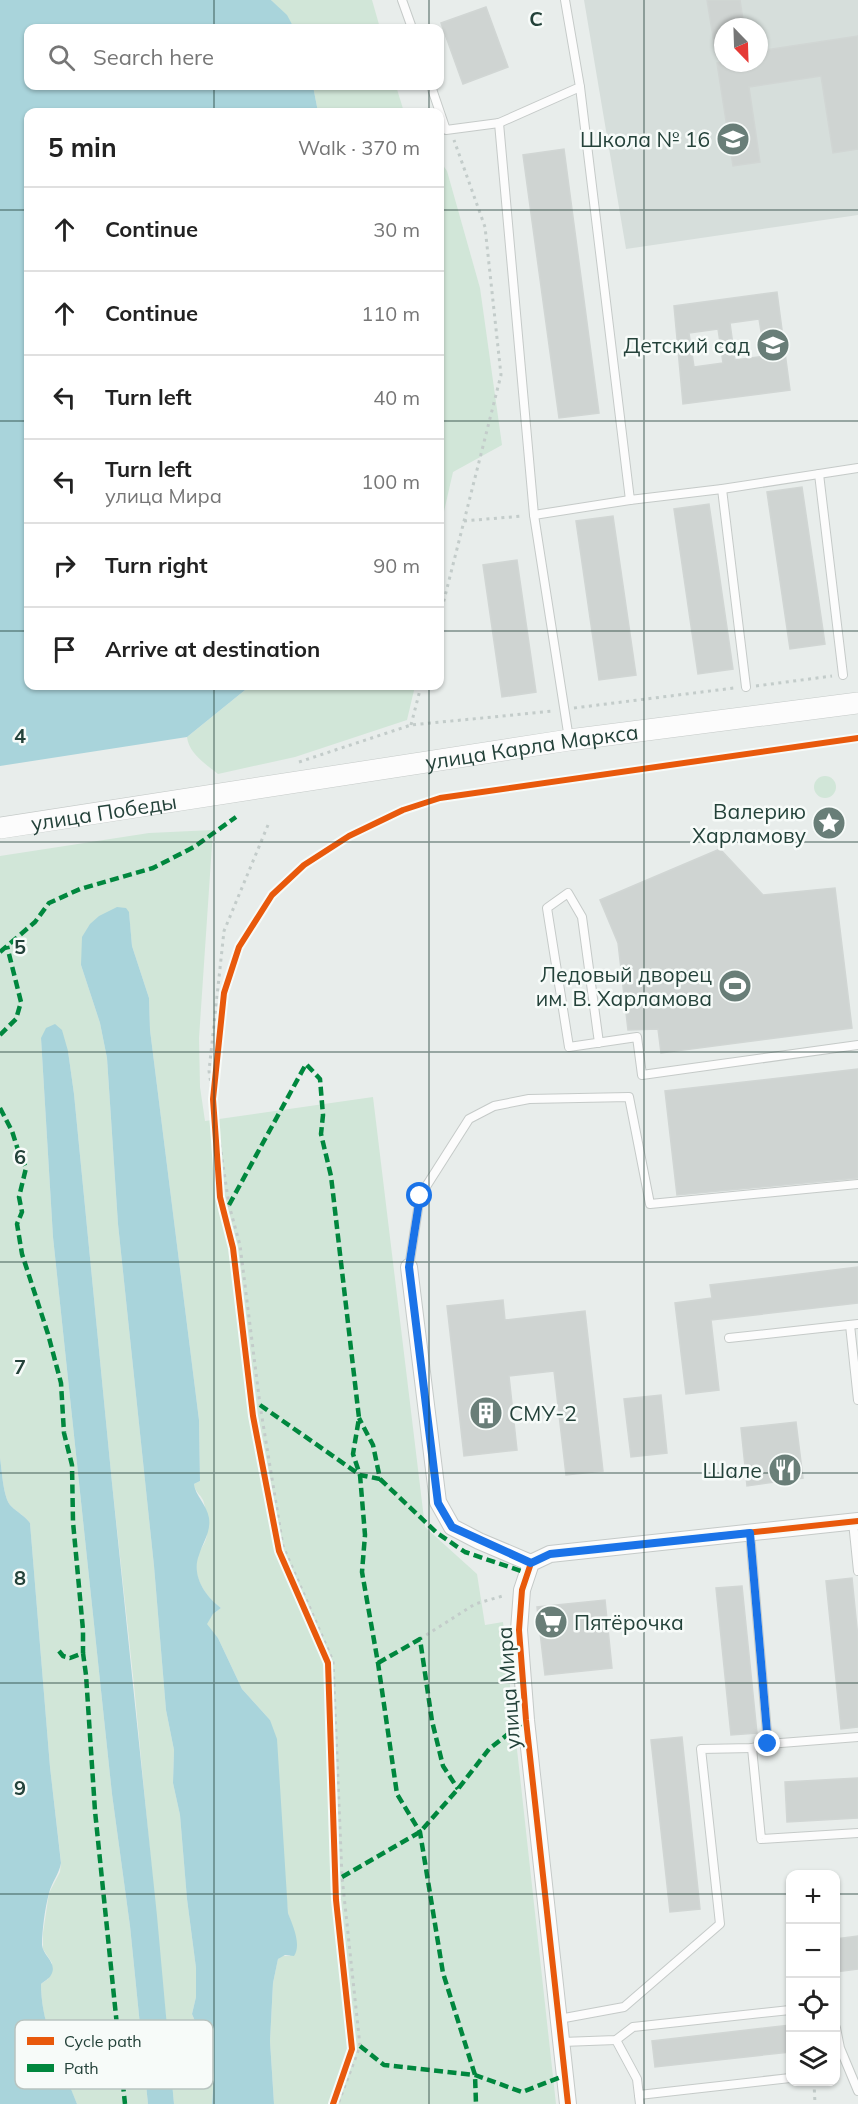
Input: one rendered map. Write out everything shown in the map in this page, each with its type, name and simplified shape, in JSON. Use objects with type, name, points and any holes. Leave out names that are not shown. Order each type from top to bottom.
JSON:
[{"type":"street","name":"улица Карла Маркса","points":[[209,796],[570,740],[858,703]]},
{"type":"street","name":"улица Победы","points":[[0,828],[209,796]]},
{"type":"street","points":[[409,1267],[438,1503],[452,1527],[531,1563],[550,1554],[855,1522]]},
{"type":"street","name":"улица Мира","points":[[531,1563],[522,1590],[519,1629],[526,1720],[568,2104]]},
{"type":"lane","points":[[402,0],[411,24]]},
{"type":"lane","points":[[565,0],[580,87],[630,500]]},
{"type":"lane","points":[[444,124],[446,130],[450,130],[499,123],[580,87]]},
{"type":"lane","points":[[432,90],[438,108]]},
{"type":"lane","points":[[499,123],[534,515],[570,740]]},
{"type":"lane","points":[[534,515],[858,468]]},
{"type":"lane","points":[[819,474],[843,675]]},
{"type":"lane","points":[[722,489],[746,687]]},
{"type":"lane","points":[[599,1042],[582,917],[568,893],[547,908],[569,1047],[637,1037],[642,1075],[858,1045]]},
{"type":"lane","points":[[409,1267],[420,1196],[470,1119],[494,1106],[529,1099],[629,1097],[650,1204],[858,1184]]},
{"type":"lane","points":[[729,1338],[854,1325],[858,1400]]},
{"type":"lane","points":[[855,1522],[858,1571]]},
{"type":"lane","points":[[750,1533],[768,1744]]},
{"type":"lane","points":[[559,2019],[624,2007],[720,1924],[701,1749],[752,1748],[768,1744],[858,1737]]},
{"type":"lane","points":[[752,1748],[761,1839],[858,1833]]},
{"type":"lane","points":[[562,2043],[616,2040],[633,2027],[786,2010]]},
{"type":"lane","points":[[837,2032],[840,2048],[858,2091]]},
{"type":"lane","points":[[616,2040],[637,2079],[640,2099],[786,2079]]},
{"type":"path","points":[[444,600],[501,375],[485,227],[450,130]]},
{"type":"path","points":[[464,521],[534,515]]},
{"type":"path","points":[[295,764],[411,725],[565,710],[843,675]]},
{"type":"path","points":[[411,725],[420,690]]},
{"type":"path","points":[[268,825],[224,931],[209,1071],[229,1204],[240,1245],[260,1405],[283,1546],[333,1661],[342,1877],[360,2046],[338,2104]]},
{"type":"path","points":[[224,993],[213,1100],[220,1197],[233,1248],[244,1338]]},
{"type":"path","points":[[259,1450],[279,1551],[328,1663],[336,1888]]},
{"type":"path","points":[[420,1639],[475,1604],[522,1590]]},
{"type":"path","points":[[333,2104],[352,2049]]},
{"type":"path","points":[[814,2086],[815,2104]]},
{"type":"shaded area","name":"Школа № 16","points":[[584,0],[858,0],[858,215],[626,249]]},
{"type":"green space","points":[[271,0],[372,0],[379,24],[292,24]]},
{"type":"green space","points":[[314,90],[397,90],[403,108],[317,108]]},
{"type":"green space","points":[[444,167],[480,288],[502,445],[453,472],[444,511]]},
{"type":"green space","points":[[245,690],[414,690],[407,720],[295,757],[218,774],[195,754],[187,737]]},
{"type":"green space","points":[[825,776],[833,779],[836,787],[833,795],[825,798],[817,795],[814,787],[817,779]]},
{"type":"green space","points":[[213,830],[199,1038],[200,1087],[205,1121],[373,1097],[425,1527],[477,1574],[485,1625],[503,1622],[556,2104],[274,2104],[270,2041],[273,1983],[278,1959],[281,1956],[290,1956],[296,1939],[288,1913],[270,1720],[242,1689],[218,1638],[206,1624],[221,1608],[205,1591],[196,1570],[198,1555],[206,1539],[207,1530],[204,1503],[194,1484],[200,1481],[199,1420],[150,1030],[149,998],[132,946],[129,913],[81,965],[100,1023],[107,1058],[118,1224],[154,1566],[166,1710],[174,1750],[173,1783],[180,1815],[196,1968],[196,1997],[192,2014],[195,2020],[166,2020],[74,1094],[68,1051],[41,1038],[53,1237],[112,1794],[130,1926],[140,2020],[45,2020],[41,1984],[48,1979],[52,1963],[43,1949],[43,1933],[49,1893],[60,1872],[61,1862],[50,1767],[30,1523],[8,1502],[0,1458],[0,856],[149,833]]},
{"type":"green space","points":[[213,2071],[214,2076],[212,2104],[174,2104],[173,2089],[213,2089]]},
{"type":"green space","points":[[71,2089],[146,2089],[148,2104],[77,2104]]},
{"type":"water","points":[[0,0],[271,0],[287,15],[292,24],[24,24],[24,90],[314,90],[317,108],[24,108],[24,690],[245,690],[187,737],[0,766]]},
{"type":"water","points":[[117,907],[126,908],[129,912],[132,946],[149,998],[150,1030],[199,1420],[200,1481],[194,1484],[209,1518],[209,1528],[199,1555],[197,1570],[201,1585],[221,1608],[213,1614],[207,1624],[218,1638],[242,1689],[270,1720],[277,1739],[288,1913],[296,1934],[297,1946],[294,1956],[285,1955],[278,1959],[273,1983],[270,2041],[274,2104],[212,2104],[213,2020],[195,2020],[192,2014],[196,1997],[196,1968],[180,1815],[173,1783],[174,1750],[166,1710],[154,1566],[118,1224],[107,1058],[100,1023],[81,965],[82,937],[90,924],[99,916]]},
{"type":"water","points":[[55,1024],[62,1030],[68,1051],[74,1094],[166,2020],[140,2020],[130,1926],[112,1794],[53,1237],[41,1038],[46,1028]]},
{"type":"water","points":[[0,1458],[8,1502],[30,1523],[50,1767],[61,1863],[49,1893],[44,1919],[42,1945],[53,1967],[49,1978],[41,1984],[46,2020],[15,2020],[15,2089],[71,2089],[77,2104],[0,2104]]},
{"type":"water","points":[[146,2089],[173,2089],[174,2104],[148,2104]]},
{"type":"building","points":[[707,0],[740,0],[743,18],[714,18],[714,43]]},
{"type":"building","points":[[486,7],[508,67],[463,84],[444,31],[444,24],[441,23]]},
{"type":"building","points":[[858,36],[858,149],[833,153],[821,76],[749,87],[760,162],[733,166],[718,72],[768,72],[768,50]]},
{"type":"building","points":[[564,149],[599,413],[559,418],[523,155]]},
{"type":"building","name":"Детский сад","points":[[777,292],[790,390],[683,404],[674,306]],"holes":[[[759,319],[765,356],[735,360],[730,323]],[[718,329],[723,363],[694,367],[689,333]]]},
{"type":"building","points":[[802,487],[825,644],[790,649],[767,492]]},
{"type":"building","points":[[709,504],[733,669],[698,674],[674,509]]},
{"type":"building","points":[[613,516],[636,675],[599,680],[576,521]]},
{"type":"building","points":[[517,560],[536,692],[502,697],[483,565]]},
{"type":"building","name":"Ледовый дворец им. В. Харламова","points":[[720,849],[763,895],[835,888],[852,1028],[661,1053],[658,1029],[628,1030],[618,943],[600,900]]},
{"type":"building","points":[[858,1069],[858,1178],[677,1195],[665,1091]]},
{"type":"building","points":[[858,1267],[858,1303],[711,1320],[719,1390],[686,1394],[675,1303],[712,1298],[710,1285]]},
{"type":"building","name":"СМУ-2","points":[[503,1300],[505,1320],[585,1311],[603,1471],[566,1475],[554,1371],[509,1376],[517,1450],[464,1456],[447,1306]]},
{"type":"building","points":[[661,1395],[667,1453],[631,1457],[624,1399]]},
{"type":"building","points":[[796,1422],[803,1478],[747,1486],[741,1428]]},
{"type":"building","points":[[852,1578],[858,1638],[858,1727],[841,1729],[826,1581]]},
{"type":"building","points":[[742,1586],[757,1733],[731,1735],[716,1588]]},
{"type":"building","points":[[605,1600],[612,1668],[545,1675],[537,1607]]},
{"type":"building","points":[[682,1737],[700,1909],[670,1912],[651,1740]]},
{"type":"building","points":[[858,1778],[858,1818],[787,1822],[785,1782]]},
{"type":"building","points":[[858,1936],[858,1969],[840,1971],[840,1938]]},
{"type":"building","points":[[786,2025],[786,2052],[655,2067],[652,2041]]},
{"type":"marked path","points":[[0,952],[35,922],[49,903],[80,889],[153,868],[194,847],[236,817]]},
{"type":"marked path","points":[[0,1035],[16,1019],[21,1002],[7,946]]},
{"type":"marked path","points":[[229,1205],[306,1064],[320,1079],[323,1115],[321,1134],[331,1176],[359,1418],[353,1454],[360,1475],[380,1479],[373,1445],[359,1418]]},
{"type":"marked path","points":[[0,1108],[12,1131],[26,1168],[19,1197],[22,1212],[17,1224],[22,1254],[61,1383],[64,1433],[72,1465],[73,1522],[83,1653]]},
{"type":"marked path","points":[[260,1405],[360,1475],[365,1535],[362,1572],[397,1794],[420,1832],[443,1973],[475,2075],[476,2104]]},
{"type":"marked path","points":[[380,1479],[437,1533],[465,1552],[527,1573]]},
{"type":"marked path","points":[[378,1663],[420,1639],[432,1721],[443,1766],[458,1789]]},
{"type":"marked path","points":[[59,1651],[63,1656],[70,1658],[83,1653],[95,1811],[116,2020]]},
{"type":"marked path","points":[[342,1877],[420,1832],[489,1749],[526,1720]]},
{"type":"marked path","points":[[360,2046],[384,2065],[475,2075],[522,2092],[566,2075]]},
{"type":"marked path","points":[[123,2089],[125,2104]]},
{"type":"cycle path","points":[[333,2104],[352,2049],[336,1900],[328,1663],[279,1551],[253,1416],[233,1248],[220,1197],[213,1099],[224,993],[239,947],[272,895],[304,865],[349,836],[403,810],[440,798],[858,738]]},
{"type":"cycle path","points":[[568,2104],[526,1720],[519,1630],[522,1590],[531,1563],[550,1554],[858,1521]]},
{"type":"place","name":"Школа № 16","points":[[733,139]]},
{"type":"place","name":"Детский сад","points":[[773,345]]},
{"type":"place","name":"Валерию Харламову","points":[[829,823]]},
{"type":"place","name":"Ледовый дворец им. В. Харламова","points":[[735,986]]},
{"type":"place","name":"СМУ-2","points":[[486,1413]]},
{"type":"place","name":"Шале","points":[[785,1470]]},
{"type":"place","name":"Пятёрочка","points":[[551,1622]]},
{"type":"route","points":[[420,1196],[409,1267],[438,1503],[452,1527],[531,1563],[550,1554],[750,1533],[768,1744]]}]
